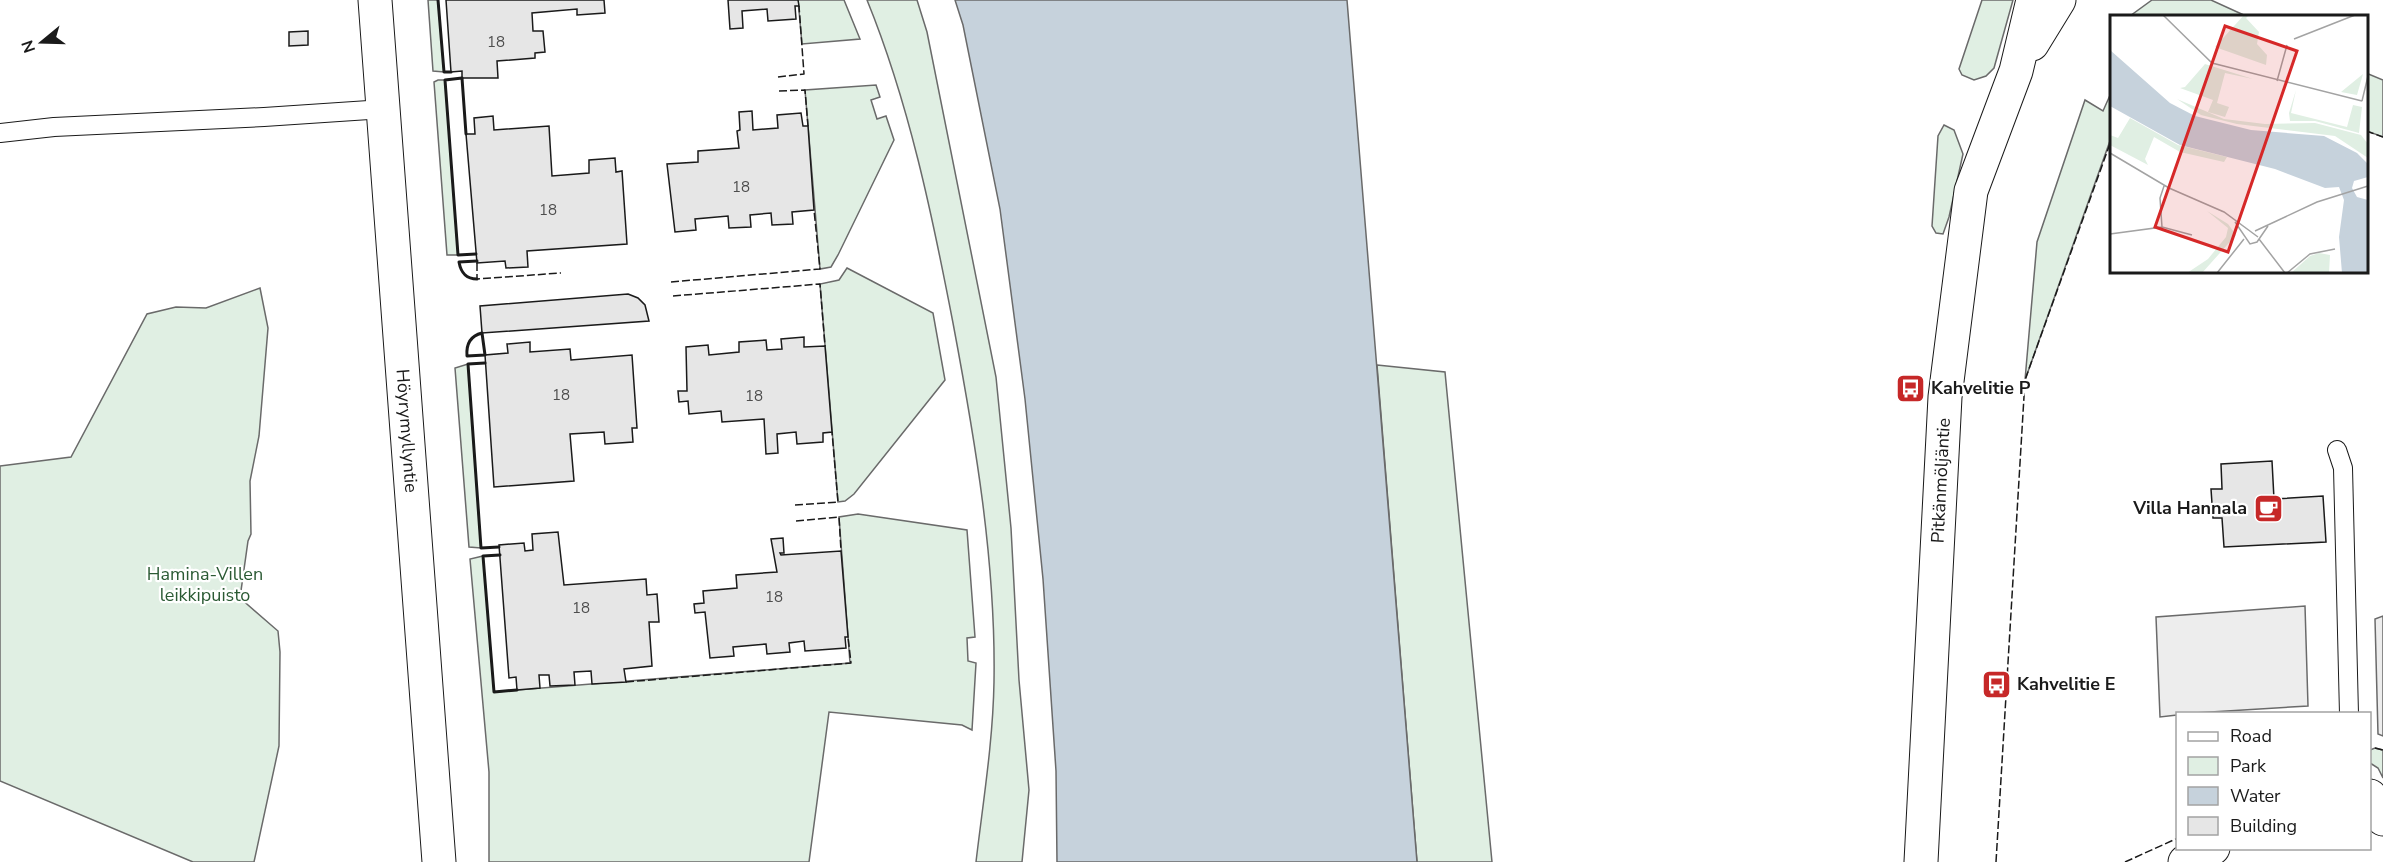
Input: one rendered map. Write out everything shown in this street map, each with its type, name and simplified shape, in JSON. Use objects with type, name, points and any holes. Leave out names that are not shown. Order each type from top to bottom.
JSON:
[{"type":"street","name":"Höyrymyllyntie","points":[[375,0],[439,862]]},
{"type":"street","name":"Pitkänmöljäntie","points":[[1921,862],[1945,397],[1971,191],[2016,71],[2033,0]]},
{"type":"street","name":"Pitkänmöljäntie","points":[[2016,71],[2059,0]]},
{"type":"street","points":[[2371,798],[2383,819]]},
{"type":"street","points":[[2185,862],[2211,850]]},
{"type":"lane","points":[[0,134],[54,127],[384,109]]},
{"type":"lane","points":[[2337,450],[2343,468],[2349,712]]},
{"type":"green space","points":[[428,0],[438,0],[444,72],[433,71]]},
{"type":"green space","points":[[798,0],[844,0],[860,39],[802,44]]},
{"type":"green space","points":[[867,0],[917,0],[927,32],[996,377],[1011,528],[1019,680],[1029,790],[1022,862],[976,862],[990,750],[994,682],[992,592],[988,547],[961,367],[928,200],[895,79]]},
{"type":"green space","points":[[1982,0],[2013,0],[1994,68],[1986,76],[1974,80],[1962,75],[1959,69]]},
{"type":"green space","points":[[2152,0],[2211,0],[2244,15],[2131,15]]},
{"type":"green space","points":[[2368,74],[2383,80],[2383,137],[2368,131]]},
{"type":"green space","points":[[445,80],[458,255],[447,255],[434,82]]},
{"type":"green space","points":[[876,85],[880,97],[871,100],[877,119],[886,116],[894,140],[838,255],[831,267],[820,269],[805,90]]},
{"type":"green space","points":[[2110,95],[2110,141],[2025,380],[2037,242],[2085,100],[2103,111]]},
{"type":"green space","points":[[1944,125],[1954,130],[1963,154],[1943,234],[1936,233],[1932,226],[1938,136]]},
{"type":"green space","points":[[847,268],[933,313],[945,380],[854,494],[845,501],[838,502],[820,284],[839,280]]},
{"type":"green space","name":"Hamina-Villen leikkipuisto","points":[[260,288],[268,328],[259,436],[250,481],[251,534],[240,598],[278,631],[280,652],[279,746],[254,862],[193,862],[0,781],[0,466],[71,457],[147,314],[176,307],[206,308]]},
{"type":"green space","points":[[468,364],[481,548],[469,547],[455,368]]},
{"type":"green space","points":[[1377,365],[1445,372],[1492,862],[1417,862]]},
{"type":"green space","points":[[858,514],[967,530],[975,637],[967,638],[968,661],[976,663],[972,730],[962,725],[829,712],[809,862],[489,862],[489,772],[470,559],[483,556],[494,692],[850,663],[839,517]]},
{"type":"green space","points":[[2371,750],[2383,750],[2383,778],[2378,768],[2371,764]]},
{"type":"shaded area","points":[[2305,606],[2308,706],[2176,712],[2176,715],[2160,717],[2156,617]]},
{"type":"shaded area","points":[[2383,616],[2383,736],[2378,734],[2375,619]]},
{"type":"water","points":[[955,0],[1347,0],[1417,862],[1057,862],[1056,771],[1043,579],[1025,399],[1000,209],[963,25]]},
{"type":"building","points":[[446,0],[604,0],[605,13],[577,15],[577,9],[532,13],[533,31],[543,31],[545,52],[535,53],[535,58],[497,61],[498,78],[462,78],[462,71],[451,72]]},
{"type":"building","points":[[728,0],[798,0],[799,6],[795,6],[796,19],[768,21],[767,9],[742,11],[743,28],[730,29]]},
{"type":"building","points":[[308,31],[308,45],[289,46],[289,32]]},
{"type":"building","points":[[752,111],[753,130],[778,128],[777,115],[801,113],[803,126],[808,126],[814,210],[792,212],[793,224],[772,225],[771,213],[750,215],[751,227],[729,228],[728,216],[695,219],[696,230],[675,232],[667,164],[698,162],[698,151],[739,148],[737,131],[740,130],[739,112]]},
{"type":"building","points":[[493,116],[494,130],[549,126],[552,176],[589,173],[589,160],[615,158],[616,172],[622,171],[627,244],[527,251],[528,267],[506,268],[505,261],[477,263],[466,134],[475,134],[474,118]]},
{"type":"building","points":[[628,294],[638,298],[645,305],[649,321],[482,333],[480,306]]},
{"type":"building","points":[[804,337],[804,347],[825,346],[832,432],[823,433],[823,442],[797,444],[796,432],[777,434],[778,453],[766,454],[764,419],[722,422],[721,411],[689,414],[688,401],[679,402],[678,391],[687,391],[686,347],[708,345],[709,355],[739,352],[739,342],[766,340],[767,350],[782,349],[781,339]]},
{"type":"building","points":[[530,342],[530,352],[570,349],[571,360],[632,355],[637,428],[632,428],[633,442],[605,444],[604,432],[570,434],[574,481],[494,487],[485,355],[508,353],[507,344]]},
{"type":"building","name":"Villa Hannala","points":[[2272,461],[2274,499],[2323,496],[2326,542],[2224,547],[2222,518],[2213,518],[2211,489],[2222,489],[2221,464]]},
{"type":"building","points":[[558,532],[564,585],[646,579],[647,595],[657,594],[659,622],[649,622],[652,666],[624,669],[626,682],[592,684],[591,671],[574,672],[575,685],[550,686],[549,675],[539,675],[540,688],[517,690],[516,677],[509,678],[499,545],[524,543],[525,551],[533,550],[532,534]]},
{"type":"building","points":[[783,538],[784,553],[780,553],[781,555],[841,551],[848,637],[845,637],[846,648],[805,651],[804,641],[789,643],[790,652],[767,654],[766,644],[733,647],[734,656],[710,658],[705,612],[695,613],[694,604],[704,603],[703,591],[737,588],[736,575],[777,572],[771,539]]},
{"type":"fence","points":[[778,77],[804,74],[799,6]]},
{"type":"fence","points":[[779,91],[805,90],[808,126]]},
{"type":"fence","points":[[2368,132],[2383,137]]},
{"type":"fence","points":[[1996,862],[2025,380],[2110,144]]},
{"type":"fence","points":[[671,282],[820,269],[814,210]]},
{"type":"fence","points":[[477,263],[477,279],[561,273]]},
{"type":"fence","points":[[673,296],[820,284],[825,346]]},
{"type":"fence","points":[[795,505],[838,502],[832,432]]},
{"type":"fence","points":[[796,521],[839,517],[841,551]]},
{"type":"fence","points":[[626,682],[851,663],[848,637]]},
{"type":"fence","points":[[2375,748],[2383,750]]},
{"type":"fence","points":[[2125,862],[2176,839]]},
{"type":"wall","points":[[438,0],[444,72],[451,72]]},
{"type":"wall","points":[[466,134],[462,78],[445,80],[458,255],[476,254]]},
{"type":"wall","points":[[477,261],[459,262],[465,275],[477,279]]},
{"type":"wall","points":[[482,333],[485,355],[467,356],[470,341],[474,336],[482,333]]},
{"type":"wall","points":[[485,363],[468,364],[481,548],[499,547]]},
{"type":"wall","points":[[500,555],[483,556],[494,692],[517,690]]},
{"type":"place","name":"Kahvelitie P","points":[[1910,388]]},
{"type":"place","name":"Villa Hannala","points":[[2268,508]]},
{"type":"place","name":"Kahvelitie E","points":[[1996,684]]}]
